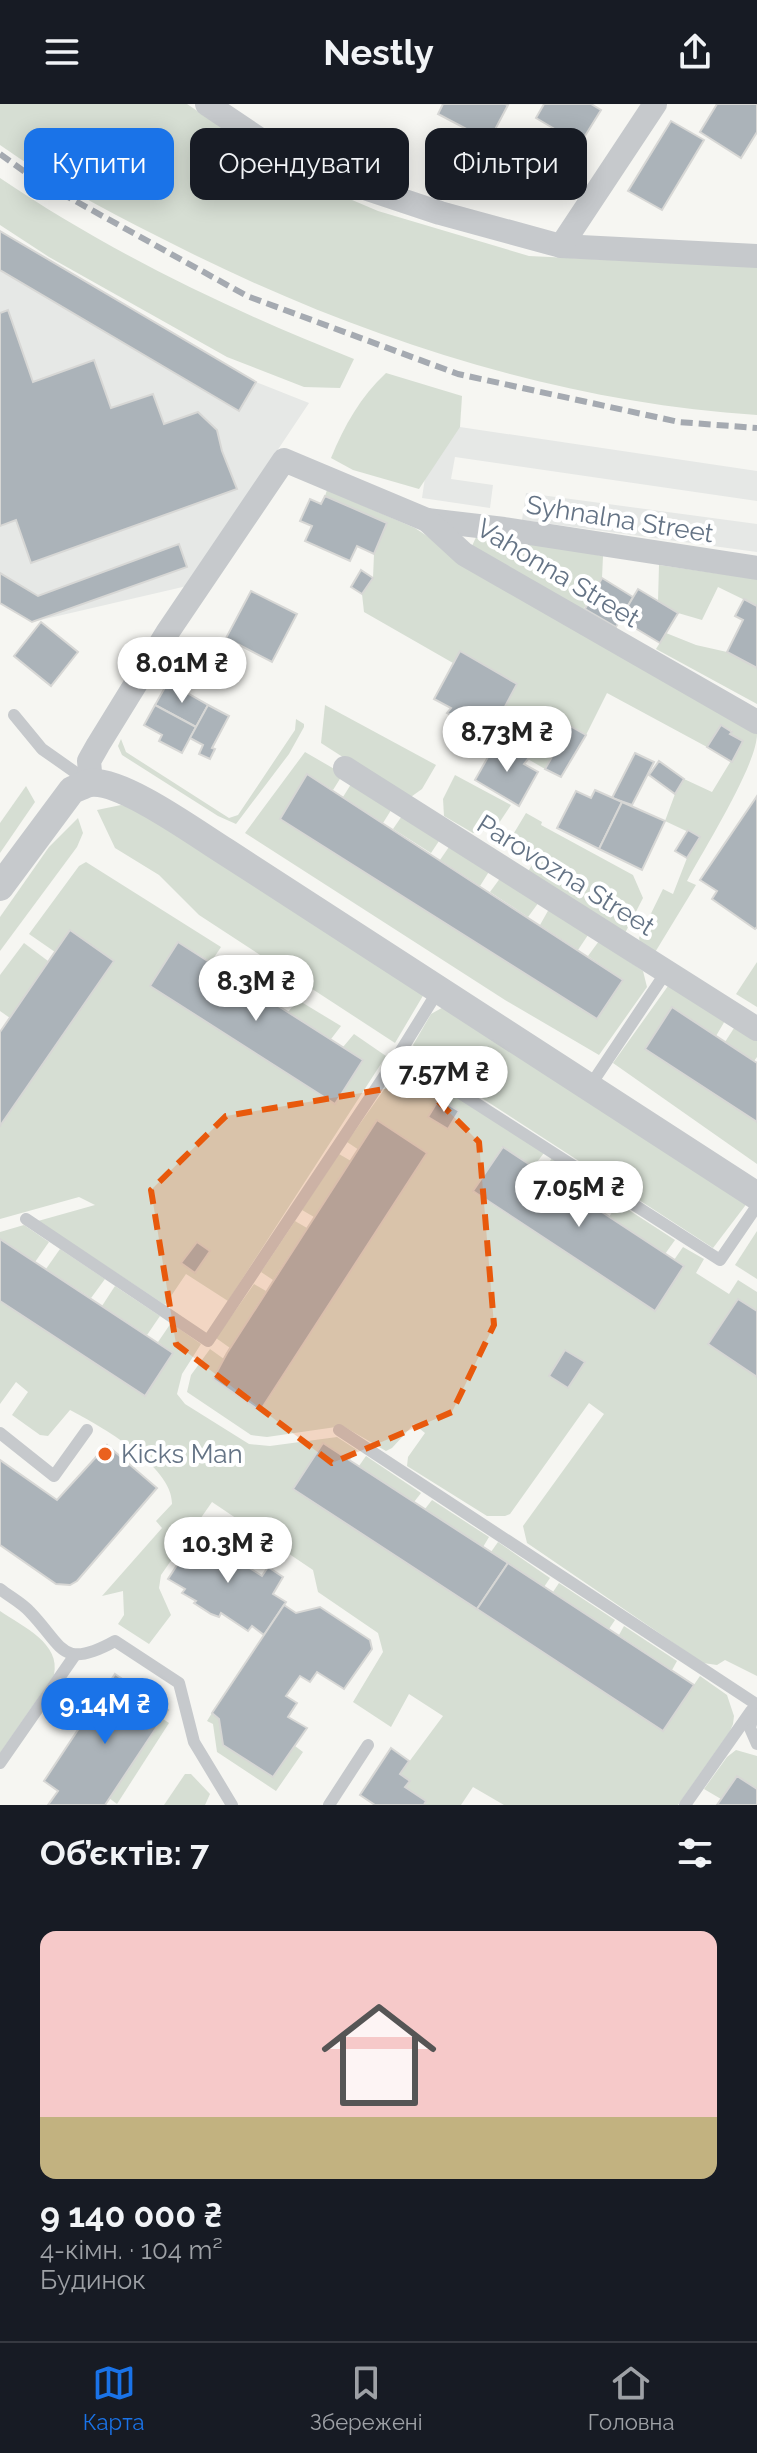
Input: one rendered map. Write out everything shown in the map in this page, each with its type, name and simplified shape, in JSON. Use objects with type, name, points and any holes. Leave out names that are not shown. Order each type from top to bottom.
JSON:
[{"type":"street","points":[[207,104],[299,166],[440,213],[561,246],[757,256]]},
{"type":"street","points":[[561,246],[655,104]]},
{"type":"street","name":"Vahonna Street","points":[[91,783],[89,761],[98,745],[167,633],[284,460],[427,520],[464,554],[757,722]]},
{"type":"street","name":"Syhnalna Street","points":[[427,520],[757,568]]},
{"type":"street","name":"Parovozna Street","points":[[345,768],[757,1029]]},
{"type":"street","points":[[0,887],[72,790],[91,783],[113,786],[226,852],[757,1196]]},
{"type":"lane","points":[[14,715],[42,749],[91,783]]},
{"type":"lane","points":[[590,1086],[666,972]]},
{"type":"lane","points":[[26,1219],[208,1341],[438,991]]},
{"type":"lane","points":[[399,1054],[720,1260],[757,1206]]},
{"type":"lane","points":[[0,1433],[54,1476],[87,1430]]},
{"type":"lane","points":[[339,1430],[757,1703]]},
{"type":"lane","points":[[0,1589],[29,1610],[59,1649],[75,1655],[94,1653],[115,1641],[179,1683],[194,1742],[232,1805]]},
{"type":"lane","points":[[0,1763],[75,1655]]},
{"type":"lane","points":[[757,1703],[750,1728],[757,1744]]},
{"type":"lane","points":[[685,1805],[757,1703]]},
{"type":"lane","points":[[329,1805],[368,1745]]},
{"type":"highlighted area","points":[[420,1083],[479,1142],[494,1325],[452,1412],[332,1463],[176,1344],[151,1190],[226,1116]]},
{"type":"shaded area","points":[[0,104],[187,104],[223,128],[190,128],[190,200],[352,200],[378,211],[529,256],[757,267],[757,415],[601,395],[524,378],[448,356],[373,331],[228,271],[88,200],[174,200],[174,128],[24,128],[24,161],[0,145]]},
{"type":"shaded area","points":[[0,178],[24,193],[24,200],[34,200],[172,278],[262,321],[354,359],[340,388],[304,387],[227,357],[49,257],[0,225]]},
{"type":"shaded area","points":[[0,231],[256,382],[309,403],[187,586],[32,622],[0,603]]},
{"type":"shaded area","points":[[386,373],[462,396],[460,427],[419,489],[353,470],[331,458],[354,412]]},
{"type":"shaded area","points":[[433,423],[757,471],[757,501],[455,457],[451,479],[493,485],[490,508],[422,498]]},
{"type":"shaded area","points":[[327,490],[415,528],[502,586],[757,734],[755,748],[739,786],[687,881],[696,885],[654,954],[641,946],[639,938],[663,889],[673,894],[699,837],[665,821],[675,794],[684,779],[712,792],[743,741],[721,725],[707,747],[607,693],[586,735],[570,726],[545,769],[497,741],[492,731],[517,684],[460,651],[453,663],[364,612],[362,594],[373,578],[374,554],[387,523],[325,496]]},
{"type":"shaded area","points":[[526,493],[757,524],[757,552],[522,520]]},
{"type":"shaded area","points":[[478,533],[603,556],[602,578],[583,610],[472,546]]},
{"type":"shaded area","points":[[659,565],[721,574],[757,575],[757,606],[718,587],[702,620],[678,613],[658,601]]},
{"type":"shaded area","points":[[666,633],[696,645],[727,652],[757,668],[757,704],[656,649]]},
{"type":"shaded area","points":[[325,705],[436,765],[422,789],[408,799],[321,743]]},
{"type":"shaded area","points":[[296,719],[304,727],[289,754],[236,824],[218,816],[122,755],[118,746],[121,739],[126,752],[229,818],[238,815],[295,730]]},
{"type":"shaded area","points":[[305,752],[343,774],[333,790],[307,774],[280,819],[597,1019],[623,980],[588,956],[599,941],[643,971],[647,987],[599,1055],[505,1000],[245,833]]},
{"type":"shaded area","points":[[455,775],[511,805],[495,829],[473,833],[444,816],[443,799]]},
{"type":"shaded area","points":[[353,781],[393,807],[383,823],[343,797]]},
{"type":"shaded area","points":[[26,786],[35,802],[0,853],[0,823]]},
{"type":"shaded area","points":[[121,805],[136,808],[424,994],[395,1043],[199,915],[159,875],[115,848],[97,810]]},
{"type":"shaded area","points":[[404,813],[441,838],[431,853],[393,829]]},
{"type":"shaded area","points":[[526,813],[542,822],[541,825],[633,875],[643,898],[624,935],[524,879],[538,854],[511,838]]},
{"type":"shaded area","points":[[78,818],[83,833],[77,847],[0,951],[0,917],[49,847]]},
{"type":"shaded area","points":[[451,844],[490,870],[480,886],[440,860]]},
{"type":"shaded area","points":[[86,862],[221,947],[211,962],[178,942],[151,986],[334,1104],[363,1060],[343,1047],[354,1034],[386,1056],[228,1301],[186,1274],[165,1305],[38,1221],[95,1205],[79,1197],[0,1219],[0,1126],[114,961],[70,931],[55,952],[29,934],[79,866]],"holes":[[[197,1242],[210,1251],[195,1273],[182,1263]]]},
{"type":"shaded area","points":[[501,877],[539,902],[528,917],[490,892]]},
{"type":"shaded area","points":[[549,909],[588,935],[578,950],[540,925]]},
{"type":"shaded area","points":[[24,943],[48,961],[10,1018],[0,1011],[0,975]]},
{"type":"shaded area","points":[[233,955],[287,992],[278,1005],[222,970]]},
{"type":"shaded area","points":[[757,962],[757,1007],[736,994]]},
{"type":"shaded area","points":[[668,986],[726,1019],[716,1036],[672,1007],[645,1049],[757,1122],[757,1164],[613,1063]]},
{"type":"shaded area","points":[[298,1000],[341,1026],[331,1039],[288,1012]]},
{"type":"shaded area","points":[[447,1005],[748,1202],[713,1248],[420,1058],[413,1045],[431,1014]]},
{"type":"shaded area","points":[[736,1025],[757,1039],[757,1057],[754,1061],[725,1042]]},
{"type":"shaded area","points":[[400,1067],[410,1067],[544,1153],[533,1167],[502,1147],[473,1192],[655,1310],[674,1260],[683,1247],[704,1259],[696,1273],[729,1294],[738,1280],[757,1292],[757,1311],[738,1299],[708,1344],[757,1377],[757,1676],[725,1660],[717,1665],[703,1663],[527,1543],[523,1526],[604,1414],[589,1403],[510,1514],[487,1516],[407,1466],[408,1457],[425,1433],[414,1424],[386,1451],[343,1426],[267,1437],[251,1435],[187,1392],[191,1375],[210,1349],[224,1359],[214,1379],[261,1411],[426,1154],[359,1150],[347,1142]],"holes":[[[565,1350],[584,1362],[568,1388],[549,1376]]]},
{"type":"shaded area","points":[[339,1154],[351,1161],[314,1217],[302,1210]]},
{"type":"shaded area","points":[[552,1158],[609,1196],[599,1211],[542,1173]]},
{"type":"shaded area","points":[[618,1203],[675,1240],[665,1254],[609,1217]]},
{"type":"shaded area","points":[[295,1221],[307,1228],[273,1280],[261,1272]]},
{"type":"shaded area","points":[[24,1225],[49,1242],[35,1262],[0,1239],[0,1232]]},
{"type":"shaded area","points":[[757,1231],[757,1279],[735,1265]]},
{"type":"shaded area","points":[[60,1249],[105,1279],[91,1298],[46,1269]]},
{"type":"shaded area","points":[[254,1284],[266,1291],[230,1348],[216,1338]]},
{"type":"shaded area","points":[[115,1286],[160,1316],[147,1335],[102,1306]]},
{"type":"shaded area","points":[[0,1301],[144,1396],[173,1353],[158,1342],[171,1323],[201,1344],[182,1374],[177,1394],[185,1404],[249,1444],[270,1446],[337,1437],[357,1450],[350,1460],[323,1443],[294,1489],[662,1731],[700,1676],[727,1695],[734,1716],[730,1731],[678,1805],[504,1805],[473,1787],[461,1805],[424,1805],[426,1801],[405,1787],[409,1781],[400,1774],[443,1716],[409,1694],[391,1727],[353,1702],[383,1652],[378,1633],[318,1592],[313,1570],[212,1502],[161,1575],[159,1588],[171,1615],[149,1644],[118,1624],[124,1615],[123,1591],[102,1596],[162,1528],[156,1521],[172,1504],[169,1490],[161,1476],[133,1449],[70,1410],[48,1436],[40,1435],[12,1415],[28,1392],[16,1382],[0,1404]]},
{"type":"shaded area","points":[[366,1456],[421,1493],[414,1502],[359,1466]]},
{"type":"shaded area","points":[[432,1500],[489,1537],[483,1547],[425,1509]]},
{"type":"shaded area","points":[[498,1542],[550,1578],[544,1587],[491,1552]]},
{"type":"shaded area","points":[[559,1583],[615,1620],[609,1629],[553,1592]]},
{"type":"shaded area","points":[[0,1611],[38,1637],[52,1654],[55,1664],[54,1675],[0,1753]]},
{"type":"shaded area","points":[[624,1626],[677,1661],[672,1670],[619,1635]]},
{"type":"shaded area","points":[[212,1713],[219,1719],[223,1745],[273,1777],[295,1746],[303,1752],[276,1791],[217,1752],[213,1724],[207,1721]]},
{"type":"shaded area","points":[[163,1719],[169,1723],[117,1804],[109,1798]]},
{"type":"shaded area","points":[[736,1750],[757,1756],[757,1789],[737,1776],[721,1799],[704,1789],[727,1757]]},
{"type":"shaded area","points":[[185,1774],[191,1774],[210,1794],[205,1805],[164,1805]]},
{"type":"building","points":[[443,104],[508,105],[496,128],[464,128],[438,114]]},
{"type":"building","points":[[544,104],[591,104],[601,110],[587,133],[587,128],[553,128],[536,118]]},
{"type":"building","points":[[717,104],[757,104],[757,132],[741,158],[700,132]]},
{"type":"building","points":[[671,121],[704,140],[662,210],[628,191]]},
{"type":"building","points":[[0,231],[256,382],[239,411],[0,270]]},
{"type":"building","points":[[8,310],[33,382],[94,360],[111,408],[153,394],[164,424],[198,412],[217,430],[237,489],[31,563],[16,520],[0,526],[0,313]]},
{"type":"building","points":[[325,496],[387,523],[374,554],[357,546],[350,561],[305,541],[312,526],[300,521],[310,499],[321,504]]},
{"type":"building","points":[[179,544],[187,567],[32,622],[0,603],[0,573],[38,596]]},
{"type":"building","points":[[361,570],[373,578],[362,594],[351,587]]},
{"type":"building","points":[[602,578],[633,597],[616,627],[585,609]]},
{"type":"building","points":[[638,589],[678,613],[660,643],[620,619]]},
{"type":"building","points":[[251,591],[297,614],[272,662],[226,638]]},
{"type":"building","points":[[744,599],[757,606],[757,668],[727,652],[743,620],[735,616]]},
{"type":"building","points":[[41,622],[78,652],[51,686],[14,656]]},
{"type":"building","points":[[460,651],[517,684],[492,731],[472,719],[469,725],[447,713],[451,708],[434,699]]},
{"type":"building","points":[[168,682],[208,705],[196,727],[155,705]]},
{"type":"building","points":[[155,705],[196,727],[182,753],[159,741],[162,735],[144,725]]},
{"type":"building","points":[[208,705],[229,716],[212,748],[215,749],[210,759],[199,754],[203,745],[190,738]]},
{"type":"building","points":[[721,725],[743,741],[732,762],[707,747]]},
{"type":"building","points":[[570,726],[586,735],[561,777],[545,769]]},
{"type":"building","points":[[497,741],[529,758],[524,764],[538,772],[519,806],[475,780]]},
{"type":"building","points":[[635,753],[654,762],[632,805],[612,798]]},
{"type":"building","points":[[659,761],[684,779],[675,794],[649,775]]},
{"type":"building","points":[[307,774],[623,980],[597,1019],[280,819]]},
{"type":"building","points":[[595,790],[622,802],[599,849],[557,828],[576,791],[591,798]]},
{"type":"building","points":[[757,796],[755,929],[712,899],[717,891],[700,880]]},
{"type":"building","points":[[622,802],[665,821],[642,870],[599,849]]},
{"type":"building","points":[[688,830],[700,837],[687,858],[675,851]]},
{"type":"building","points":[[70,930],[114,961],[0,1126],[0,1032]]},
{"type":"building","points":[[178,942],[363,1060],[335,1104],[150,986]]},
{"type":"building","points":[[672,1007],[757,1063],[757,1122],[645,1049]]},
{"type":"building","points":[[439,1099],[459,1111],[448,1129],[428,1117]]},
{"type":"building","points":[[377,1120],[427,1153],[260,1411],[213,1379]]},
{"type":"building","points":[[503,1147],[684,1266],[655,1311],[473,1191]]},
{"type":"building","points":[[0,1239],[173,1353],[145,1396],[0,1301]]},
{"type":"building","points":[[197,1242],[210,1251],[195,1273],[181,1263]]},
{"type":"building","points":[[738,1299],[757,1311],[757,1377],[708,1344]]},
{"type":"building","points":[[565,1350],[585,1362],[568,1388],[549,1376]]},
{"type":"building","points":[[323,1443],[508,1563],[477,1609],[293,1489]]},
{"type":"building","points":[[107,1445],[157,1488],[77,1581],[70,1585],[56,1584],[0,1545],[0,1460],[57,1500]]},
{"type":"building","points":[[203,1525],[219,1535],[212,1544],[262,1576],[268,1567],[283,1577],[273,1594],[286,1602],[264,1635],[252,1626],[248,1631],[221,1613],[219,1617],[211,1614],[182,1593],[185,1589],[168,1579]]},
{"type":"building","points":[[508,1563],[694,1685],[663,1731],[477,1609]]},
{"type":"building","points":[[284,1605],[296,1613],[320,1607],[370,1640],[372,1649],[344,1689],[317,1672],[310,1682],[300,1676],[286,1696],[297,1703],[288,1717],[307,1728],[273,1777],[223,1745],[219,1719],[212,1713]]},
{"type":"building","points":[[115,1674],[168,1710],[105,1805],[48,1805],[58,1791],[44,1781]]},
{"type":"building","points":[[391,1748],[409,1761],[400,1774],[410,1781],[405,1787],[426,1801],[424,1805],[375,1805],[360,1795]]},
{"type":"building","points":[[737,1776],[757,1789],[757,1805],[717,1805]]},
{"type":"railway","points":[[0,154],[32,177],[247,296],[458,374],[679,422],[757,428]]},
{"type":"place","name":"Kicks Man","points":[[105,1454]]}]
